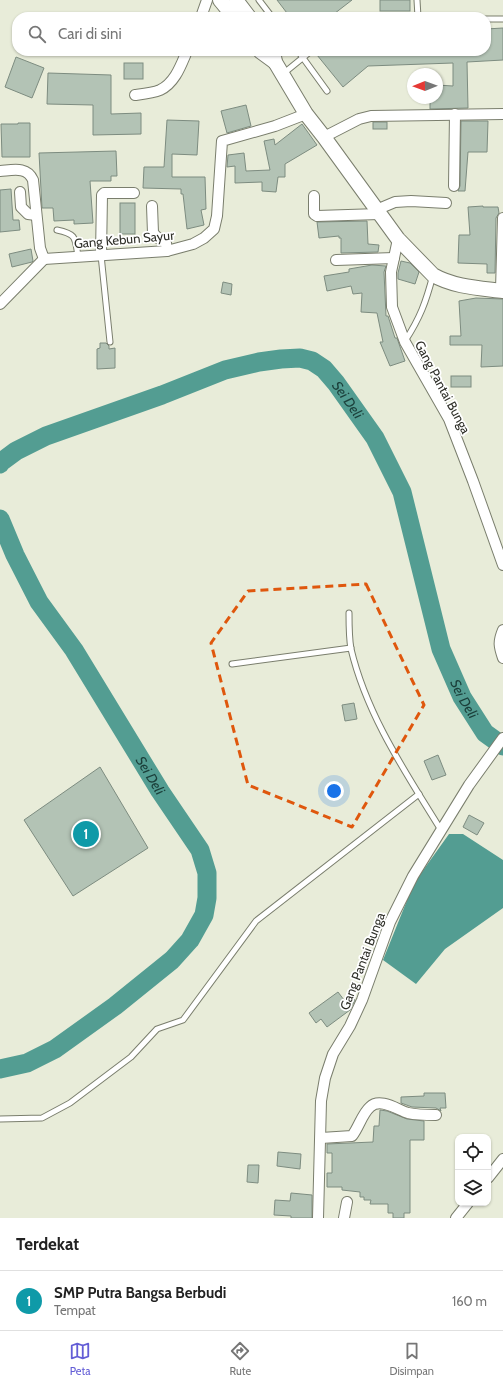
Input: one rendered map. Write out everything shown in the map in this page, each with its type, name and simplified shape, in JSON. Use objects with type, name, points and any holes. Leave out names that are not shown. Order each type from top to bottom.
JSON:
[{"type":"main road","points":[[236,0],[245,12]]},
{"type":"main road","points":[[223,1],[231,12]]},
{"type":"main road","points":[[274,56],[306,114],[398,239],[433,274],[440,279],[452,283],[502,290]]},
{"type":"street","points":[[203,12],[208,0]]},
{"type":"street","points":[[135,95],[160,90],[168,85],[180,68],[185,56]]},
{"type":"street","name":"Gang Kebun Sayur","points":[[44,259],[167,251],[193,244],[204,238],[214,229],[217,216],[222,141],[275,126],[306,114]]},
{"type":"street","points":[[454,186],[455,114]]},
{"type":"street","points":[[324,137],[360,119],[371,116],[503,114]]},
{"type":"street","points":[[0,171],[22,170],[29,173],[33,180],[40,248],[44,259],[0,304]]},
{"type":"street","points":[[20,192],[21,207],[28,214],[36,215]]},
{"type":"street","points":[[101,256],[102,195],[104,193],[134,193]]},
{"type":"street","points":[[314,196],[314,214],[317,216],[377,212],[395,202],[410,201],[446,203]]},
{"type":"street","points":[[152,206],[153,233],[166,243],[167,251]]},
{"type":"street","points":[[502,290],[503,218]]},
{"type":"street","name":"Gang Pantai Bunga","points":[[398,239],[391,272],[392,306],[405,342],[449,419],[503,565]]},
{"type":"street","points":[[336,260],[394,258]]},
{"type":"street","points":[[503,630],[499,644],[503,658]]},
{"type":"street","name":"Gang Pantai Bunga","points":[[318,1218],[322,1102],[325,1078],[333,1054],[350,1026],[362,1000],[390,922],[413,876],[474,779],[503,738]]},
{"type":"street","points":[[321,1138],[352,1136],[365,1112],[371,1106],[377,1104],[385,1104],[409,1113],[436,1115]]},
{"type":"street","points":[[491,1174],[503,1159]]},
{"type":"street","points":[[344,1218],[347,1202]]},
{"type":"street","points":[[456,1218],[466,1206]]},
{"type":"lane","points":[[260,0],[268,12]]},
{"type":"lane","points":[[418,0],[418,12]]},
{"type":"lane","points":[[491,20],[503,19]]},
{"type":"lane","points":[[283,74],[303,57],[327,91]]},
{"type":"lane","points":[[57,230],[71,234],[75,238],[78,256]]},
{"type":"lane","points":[[101,256],[110,342]]},
{"type":"lane","points":[[405,342],[419,317],[426,300],[433,274]]},
{"type":"lane","points":[[348,613],[351,648],[361,685],[387,741],[441,831]]},
{"type":"lane","points":[[232,664],[351,648]]},
{"type":"lane","points":[[0,1119],[42,1118],[70,1103],[131,1057],[156,1029],[183,1020],[256,921],[419,794]]},
{"type":"highlighted area","points":[[366,584],[424,705],[352,827],[248,785],[211,643],[248,591]]},
{"type":"water","points":[[449,834],[463,834],[503,860],[503,908],[445,949],[416,984],[383,960],[414,883]]},
{"type":"building","points":[[277,0],[352,0],[336,12],[286,12]]},
{"type":"building","points":[[380,0],[410,0],[410,11],[380,11]]},
{"type":"building","points":[[503,28],[503,60],[467,62],[468,108],[430,109],[430,104],[443,104],[443,85],[453,86],[453,63],[368,66],[343,87],[318,56],[491,56],[491,29]]},
{"type":"building","points":[[16,57],[44,68],[32,98],[5,87]]},
{"type":"building","points":[[124,63],[143,63],[143,79],[124,79]]},
{"type":"building","points":[[48,73],[111,75],[111,114],[141,113],[141,134],[93,135],[93,105],[47,104]]},
{"type":"building","points":[[246,105],[251,126],[227,133],[221,111]]},
{"type":"building","points":[[167,120],[199,121],[197,155],[172,154],[172,177],[205,177],[206,209],[201,210],[204,225],[187,229],[183,194],[181,194],[181,189],[143,188],[144,167],[164,167]]},
{"type":"building","points":[[461,121],[488,121],[487,152],[468,152],[465,191],[458,191],[460,186]]},
{"type":"building","points":[[373,122],[387,122],[387,129],[373,129]]},
{"type":"building","points":[[30,123],[30,157],[2,157],[1,124]]},
{"type":"building","points":[[302,124],[317,145],[285,164],[285,177],[278,177],[276,192],[262,191],[262,182],[235,183],[235,166],[227,167],[228,155],[244,153],[246,171],[270,170],[264,141],[274,139],[275,145]]},
{"type":"building","points":[[116,151],[117,176],[111,176],[111,181],[90,181],[93,223],[74,224],[74,220],[54,221],[53,208],[42,208],[39,153]]},
{"type":"building","points":[[11,189],[13,220],[19,220],[20,230],[0,232],[0,190]]},
{"type":"building","points":[[120,203],[135,203],[135,234],[120,234]]},
{"type":"building","points":[[468,207],[498,207],[499,213],[496,218],[495,273],[487,273],[487,264],[458,263],[459,235],[470,235]]},
{"type":"building","points":[[367,221],[368,244],[379,245],[378,252],[341,253],[341,238],[339,238],[339,236],[319,238],[317,222]]},
{"type":"building","points":[[31,249],[32,262],[12,267],[9,254]]},
{"type":"building","points":[[401,261],[410,263],[419,272],[415,284],[398,279]]},
{"type":"building","points":[[372,265],[386,266],[384,272],[386,316],[388,316],[395,338],[397,338],[405,361],[390,366],[380,342],[383,342],[377,313],[361,312],[362,293],[353,294],[351,286],[327,291],[324,276],[349,272],[349,269]]},
{"type":"building","points":[[223,282],[232,284],[231,295],[221,293]]},
{"type":"building","points":[[476,298],[503,299],[503,366],[481,367],[482,345],[450,345],[450,336],[461,336],[459,301]]},
{"type":"building","points":[[100,343],[106,343],[109,346],[109,349],[115,348],[115,368],[97,369],[97,349],[100,348]]},
{"type":"building","points":[[451,376],[471,376],[471,387],[451,387]]},
{"type":"building","points":[[354,703],[357,719],[345,721],[342,705]]},
{"type":"building","points":[[438,755],[446,775],[432,780],[424,761]]},
{"type":"building","points":[[100,767],[148,848],[73,896],[24,820]]},
{"type":"building","points":[[469,815],[484,823],[477,835],[463,827]]},
{"type":"building","points":[[338,992],[344,1000],[351,995],[355,1000],[350,1010],[327,1027],[321,1019],[316,1023],[309,1013]]},
{"type":"building","points":[[424,1093],[445,1093],[446,1108],[440,1108],[441,1111],[436,1108],[412,1107],[401,1103],[401,1097],[424,1096]]},
{"type":"building","points":[[380,1110],[387,1111],[407,1119],[424,1121],[424,1140],[410,1140],[410,1213],[404,1213],[404,1218],[393,1218],[393,1213],[388,1213],[388,1204],[370,1204],[371,1200],[364,1200],[364,1197],[360,1197],[360,1192],[342,1190],[342,1187],[327,1187],[327,1173],[332,1173],[332,1153],[327,1153],[327,1144],[373,1142],[374,1126],[379,1126]]},
{"type":"building","points":[[278,1152],[301,1154],[300,1169],[277,1166]]},
{"type":"building","points":[[248,1165],[259,1165],[258,1183],[247,1182]]},
{"type":"building","points":[[291,1193],[312,1195],[312,1218],[291,1218],[291,1216],[274,1215],[275,1200],[290,1201]]},
{"type":"waterway","name":"Sei Deli","points":[[0,464],[16,451],[46,436],[162,395],[225,370],[259,362],[281,359],[300,358],[312,361],[324,369],[336,383],[375,438],[402,492],[441,649],[462,697],[485,733],[503,746]]},
{"type":"waterway","name":"Sei Deli","points":[[0,519],[15,555],[39,602],[74,650],[160,791],[200,850],[207,873],[207,898],[204,915],[190,940],[172,960],[115,1006],[55,1049],[27,1063],[0,1069]]},
{"type":"place","name":"SMP Putra Bangsa Berbudi","points":[[86,834]]}]
